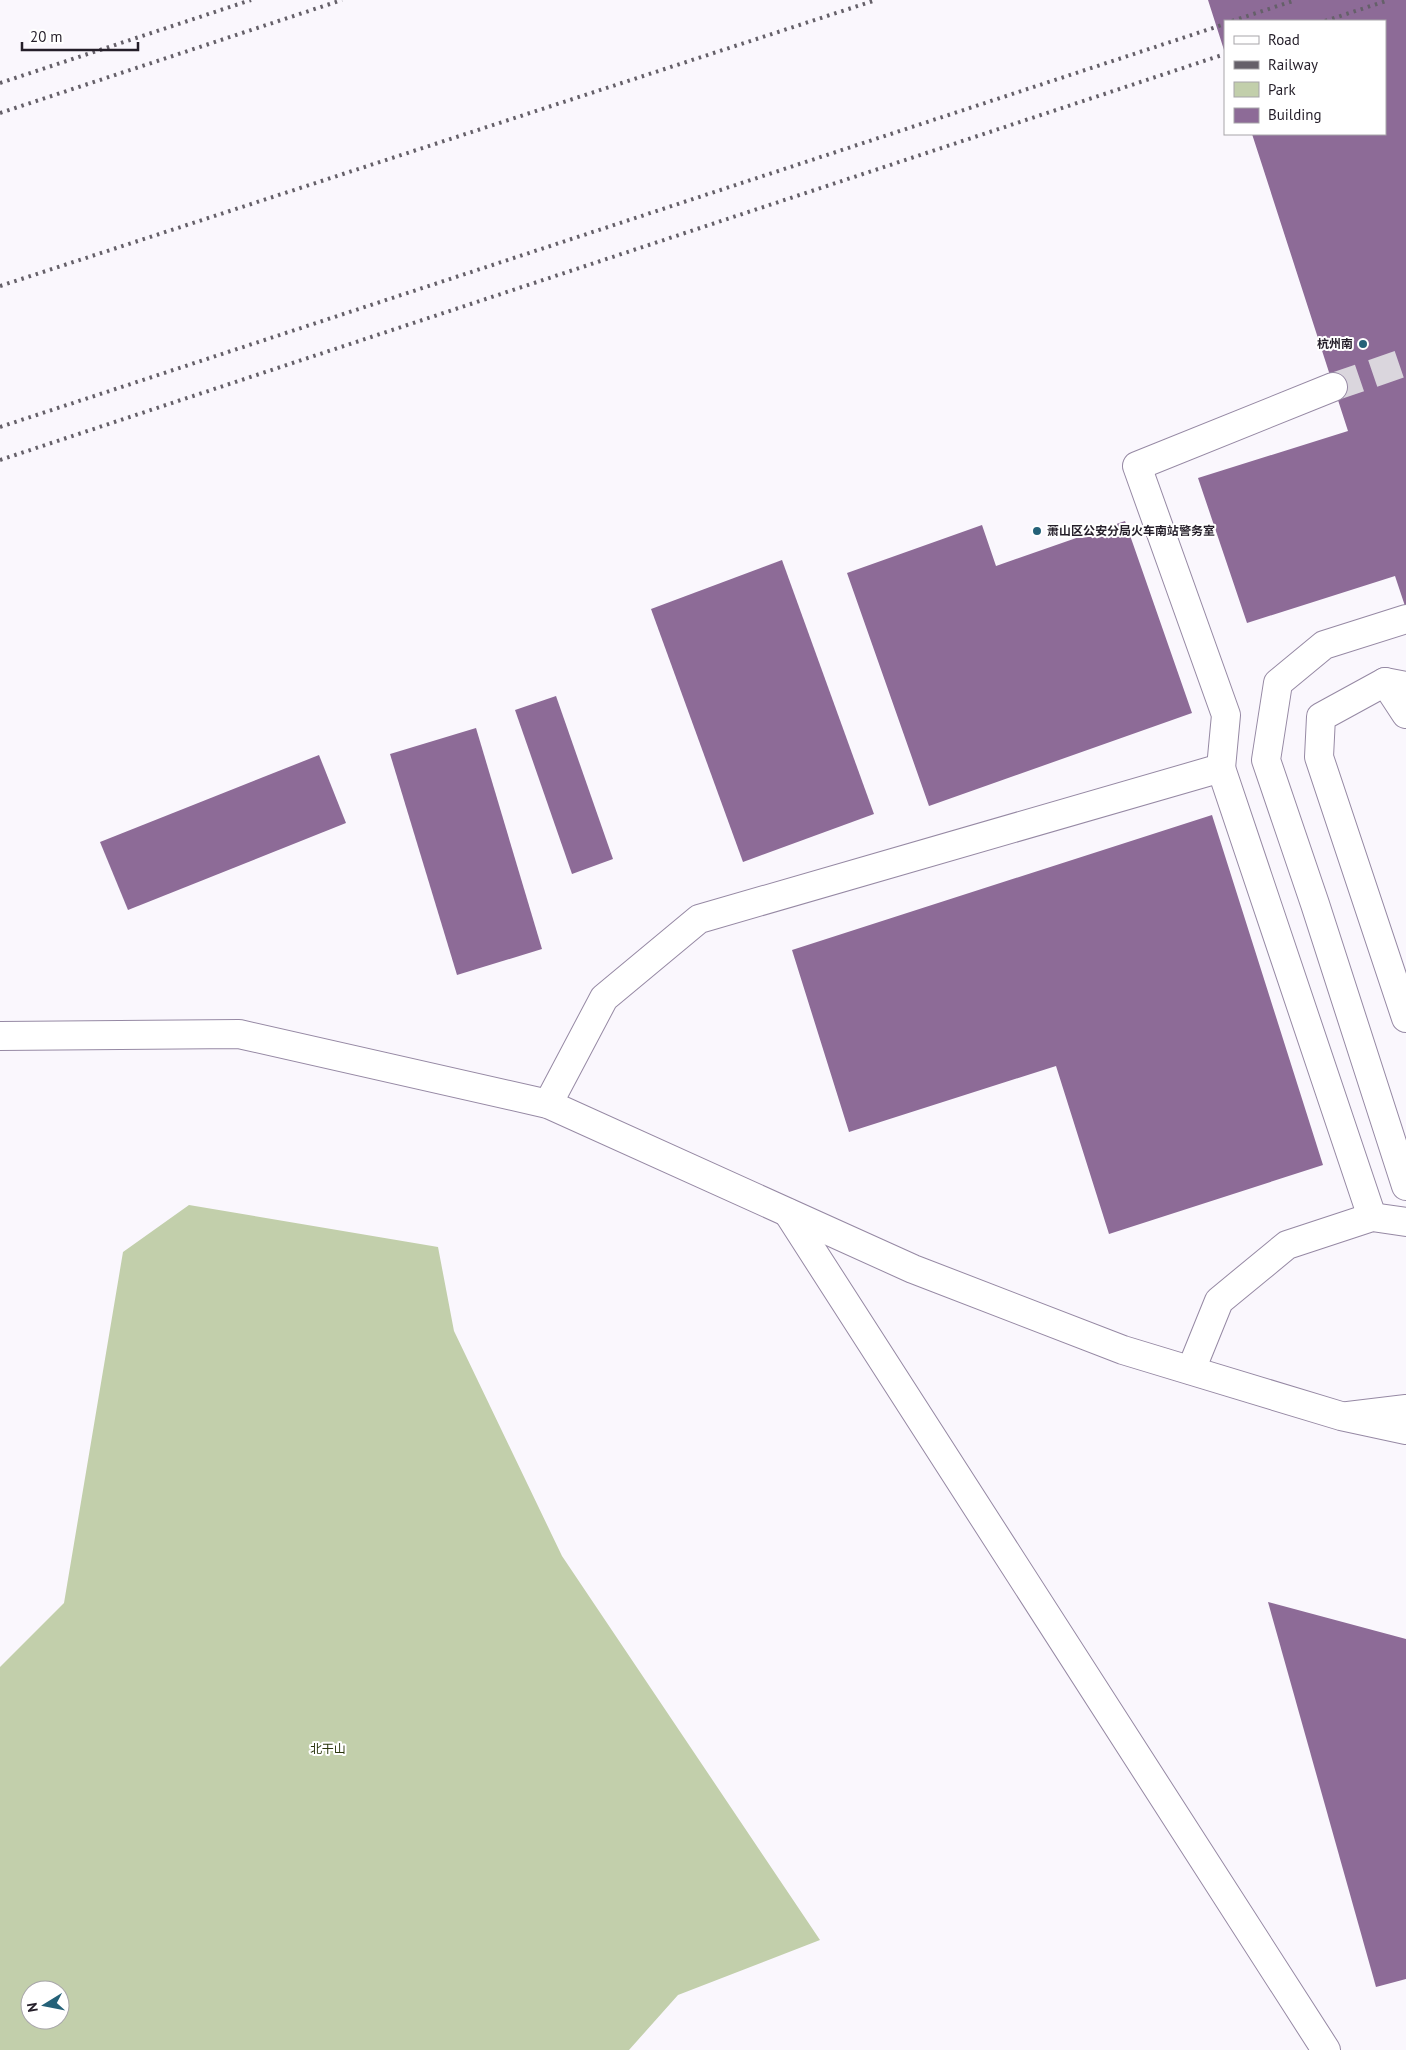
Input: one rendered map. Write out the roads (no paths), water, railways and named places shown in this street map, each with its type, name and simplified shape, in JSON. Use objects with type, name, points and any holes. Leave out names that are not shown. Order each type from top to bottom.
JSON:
[{"type":"main road","points":[[1334,387],[1136,466],[1226,715],[1221,768],[1372,1217]]},
{"type":"main road","points":[[1406,619],[1324,645],[1278,683],[1266,760],[1315,904],[1406,1186]]},
{"type":"main road","points":[[1406,714],[1395,684],[1321,717],[1319,757],[1406,1018]]},
{"type":"main road","points":[[548,1104],[604,998],[699,919],[1221,768]]},
{"type":"main road","points":[[0,1036],[239,1034],[548,1104],[913,1270],[1123,1350],[1341,1416],[1406,1430]]},
{"type":"main road","points":[[788,1213],[1326,2050]]},
{"type":"main road","points":[[1191,1370],[1219,1300],[1287,1246],[1372,1217],[1406,1222]]},
{"type":"main road","points":[[1341,1416],[1406,1409]]},
{"type":"tunnel","points":[[1333,387],[1406,362]]},
{"type":"railway","points":[[0,83],[251,0]]},
{"type":"railway","points":[[0,113],[342,0]]},
{"type":"railway","points":[[0,286],[876,0]]},
{"type":"railway","points":[[1235,20],[1296,0]]},
{"type":"railway","points":[[1328,20],[1389,0]]},
{"type":"railway","points":[[0,427],[1224,24]]},
{"type":"railway","points":[[0,460],[1224,54]]},
{"type":"place","name":"杭州南","points":[[1363,344]]},
{"type":"place","name":"萧山区公安分局火车南站警务室","points":[[1037,531]]},
{"type":"park label","name":"北干山","points":[[328,1749]]}]
